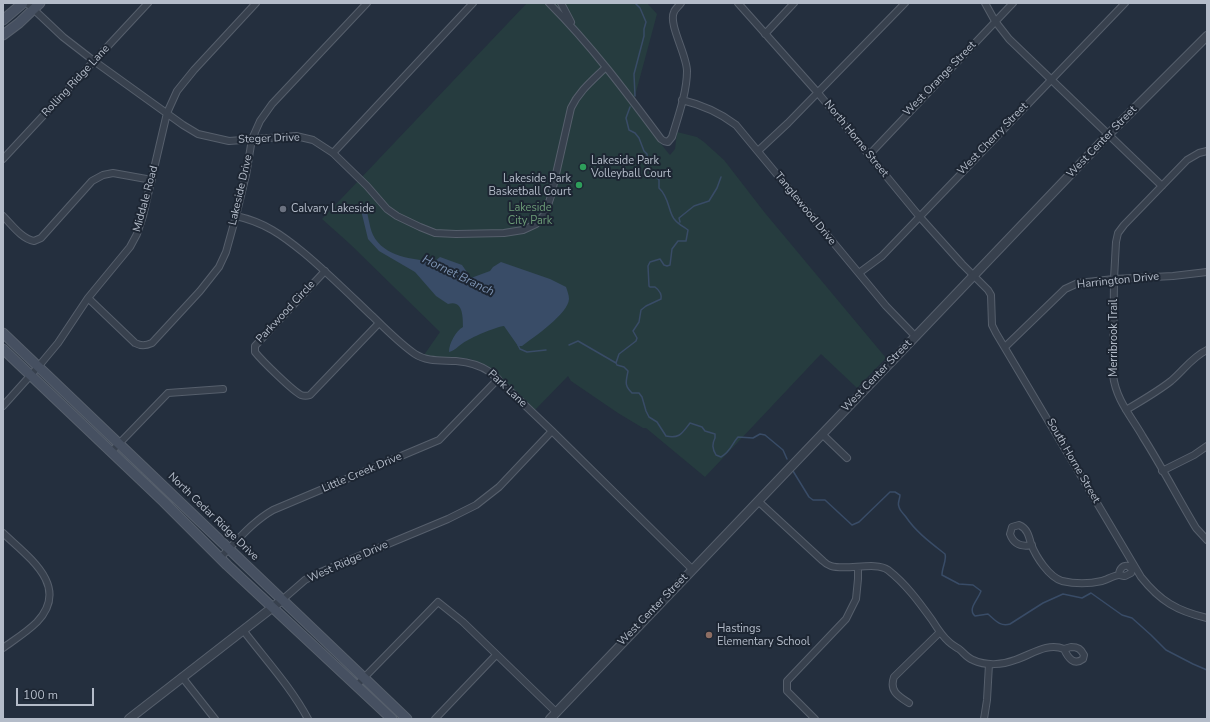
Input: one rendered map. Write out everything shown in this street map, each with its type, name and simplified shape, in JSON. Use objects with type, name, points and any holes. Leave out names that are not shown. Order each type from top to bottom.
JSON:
[{"type":"main road","points":[[3,20],[23,3]]},
{"type":"main road","points":[[3,35],[34,5]]},
{"type":"main road","name":"North Cedar Ridge Drive","points":[[3,333],[120,443],[407,719]]},
{"type":"main road","name":"North Cedar Ridge Drive","points":[[3,349],[112,451],[220,558],[392,719]]},
{"type":"street","name":"Rolling Ridge Lane","points":[[3,160],[148,3]]},
{"type":"street","name":"Middale Road","points":[[3,406],[31,376],[60,340],[88,298],[122,258],[133,241],[143,216],[167,113],[177,91],[184,81],[256,3]]},
{"type":"street","name":"Lakeside Drive","points":[[88,298],[135,343],[141,346],[152,343],[205,286],[219,268],[226,252],[236,216],[246,175],[252,139],[260,121],[272,104],[367,3]]},
{"type":"street","points":[[333,153],[472,3]]},
{"type":"street","points":[[549,3],[573,27],[606,67],[661,139],[668,142],[672,137],[686,80],[686,64],[672,18],[674,12],[681,3]]},
{"type":"street","points":[[561,3],[573,27]]},
{"type":"street","name":"North Horne Street","points":[[738,3],[818,93],[919,216],[973,276]]},
{"type":"street","points":[[764,34],[794,3]]},
{"type":"street","points":[[758,151],[818,93],[905,3]]},
{"type":"street","points":[[985,3],[995,21],[1009,39],[1162,186]]},
{"type":"street","name":"West Orange Street","points":[[869,155],[1013,3]]},
{"type":"street","name":"West Cherry Street","points":[[859,273],[882,256],[1125,3]]},
{"type":"street","name":"Steger Drive","points":[[34,5],[63,37],[94,61],[198,134],[228,141],[296,136],[317,142],[333,153],[367,186],[387,209],[397,216],[435,233],[504,233],[523,230],[536,224],[545,214],[551,196],[571,108],[576,98],[584,88],[606,67]]},
{"type":"street","name":"West Center Street","points":[[550,719],[1108,135],[1207,36]]},
{"type":"street","name":"Tanglewood Drive","points":[[682,100],[707,107],[726,117],[736,125],[886,306],[915,336]]},
{"type":"street","name":"Merribrook Trail","points":[[1207,151],[1199,153],[1187,160],[1118,234],[1116,242],[1114,279],[1113,375],[1114,388],[1126,410],[1196,528],[1207,540]]},
{"type":"street","points":[[3,216],[25,237],[34,241],[40,238],[92,181],[102,175],[113,173],[152,180]]},
{"type":"street","name":"Park Lane","points":[[236,216],[268,226],[286,239],[325,271],[379,323],[415,354],[426,359],[456,361],[477,365],[490,372],[692,569]]},
{"type":"street","name":"Parkwood Circle","points":[[325,271],[255,346],[255,352],[300,394],[306,396],[310,395],[379,323]]},
{"type":"street","name":"Harrington Drive","points":[[1005,348],[1065,289],[1078,283],[1207,272]]},
{"type":"street","name":"South Horne Street","points":[[973,276],[991,295],[992,325],[1133,567],[1150,589],[1168,604],[1177,609],[1207,618]]},
{"type":"street","points":[[1126,410],[1157,391],[1182,372],[1192,360],[1207,350]]},
{"type":"street","name":"Little Creek Drive","points":[[220,558],[252,525],[273,510],[439,440],[498,379]]},
{"type":"street","points":[[112,451],[168,393],[223,389]]},
{"type":"street","name":"West Ridge Drive","points":[[129,719],[282,600],[305,580],[316,574],[448,519],[476,505],[499,487],[552,431]]},
{"type":"street","points":[[822,434],[847,458]]},
{"type":"street","points":[[1162,471],[1194,455],[1207,446]]},
{"type":"street","points":[[758,501],[823,561],[831,566],[886,568],[900,579],[911,591],[940,632],[949,642],[961,650],[964,655],[973,660],[989,664],[1008,663],[1051,646],[1064,649]]},
{"type":"street","points":[[1032,545],[1026,546],[1018,544],[1011,537],[1010,534],[1012,527],[1019,524],[1022,526],[1029,535],[1032,545],[1048,572],[1054,578],[1061,581],[1081,583],[1109,579],[1119,574],[1122,567],[1133,567]]},
{"type":"street","points":[[3,533],[38,567],[45,576],[49,588],[50,598],[45,612],[36,622],[3,648]]},
{"type":"street","points":[[816,719],[787,691],[787,681],[846,619],[856,599],[858,567]]},
{"type":"street","points":[[356,686],[438,602],[463,622],[556,712]]},
{"type":"street","points":[[243,630],[284,682],[308,719]]},
{"type":"street","points":[[909,703],[899,697],[893,690],[892,684],[894,677],[940,632]]},
{"type":"street","points":[[435,719],[496,655]]},
{"type":"street","points":[[984,719],[987,700],[989,664]]},
{"type":"street","points":[[182,677],[215,719]]},
{"type":"green space","name":"Lakeside City Park","points":[[527,3],[647,3],[657,14],[632,107],[670,155],[675,149],[677,132],[697,137],[724,160],[765,213],[886,358],[857,388],[821,354],[705,477],[646,428],[643,428],[618,413],[571,381],[568,376],[534,411],[496,374],[479,362],[464,358],[424,355],[440,332],[350,244],[322,219]]},
{"type":"water","points":[[365,204],[373,235],[384,248],[400,256],[434,262],[440,257],[462,265],[471,278],[490,271],[501,262],[550,279],[566,287],[569,297],[567,305],[550,325],[522,346],[518,346],[504,326],[495,328],[466,341],[449,352],[453,338],[463,327],[462,314],[459,306],[453,303],[448,304],[436,296],[415,272],[379,251],[368,239],[360,206]]},
{"type":"waterway","points":[[635,3],[640,8],[646,22],[634,74],[635,96]]},
{"type":"waterway","points":[[616,363],[619,354],[636,341],[637,338],[633,331],[639,322],[641,310],[661,299],[661,294],[658,289],[649,286],[648,266],[650,262],[660,259],[664,265],[670,265],[672,249],[678,241],[686,241],[688,230],[678,223],[673,217],[665,196],[659,188],[659,180],[648,168],[647,154],[644,151],[639,138],[635,133],[629,130],[626,118],[630,107]]},
{"type":"waterway","points":[[680,222],[679,218],[694,206],[709,201],[717,188],[721,177]]},
{"type":"waterway","name":"Hornet Branch","points":[[569,345],[578,341],[617,365],[624,367],[628,371],[626,381],[628,388],[632,393],[639,393],[642,397],[649,417],[657,422],[666,436],[678,436],[690,423],[702,427],[705,431],[715,434],[713,448],[716,455],[721,457],[729,450],[738,437],[753,438],[760,434],[765,435],[783,450],[787,459]]},
{"type":"waterway","name":"Hornet Branch","points":[[518,345],[520,349],[527,352],[546,350]]},
{"type":"waterway","name":"Hornet Branch","points":[[793,471],[809,497],[813,500],[825,500],[852,525],[859,522],[890,492],[895,492],[900,495],[898,504],[901,511],[919,532],[945,554],[942,575],[959,584],[973,585],[981,591],[972,610],[975,616],[988,614],[995,621],[1006,625],[1043,603],[1063,594],[1082,598],[1091,593],[1122,615],[1132,618],[1166,650],[1207,670]]},
{"type":"place","name":"Lakeside Park Volleyball Court","points":[[583,167]]},
{"type":"place","name":"Lakeside Park Basketball Court","points":[[579,185]]},
{"type":"place","name":"Calvary Lakeside","points":[[283,209]]},
{"type":"place","name":"Hastings Elementary School","points":[[709,635]]}]
